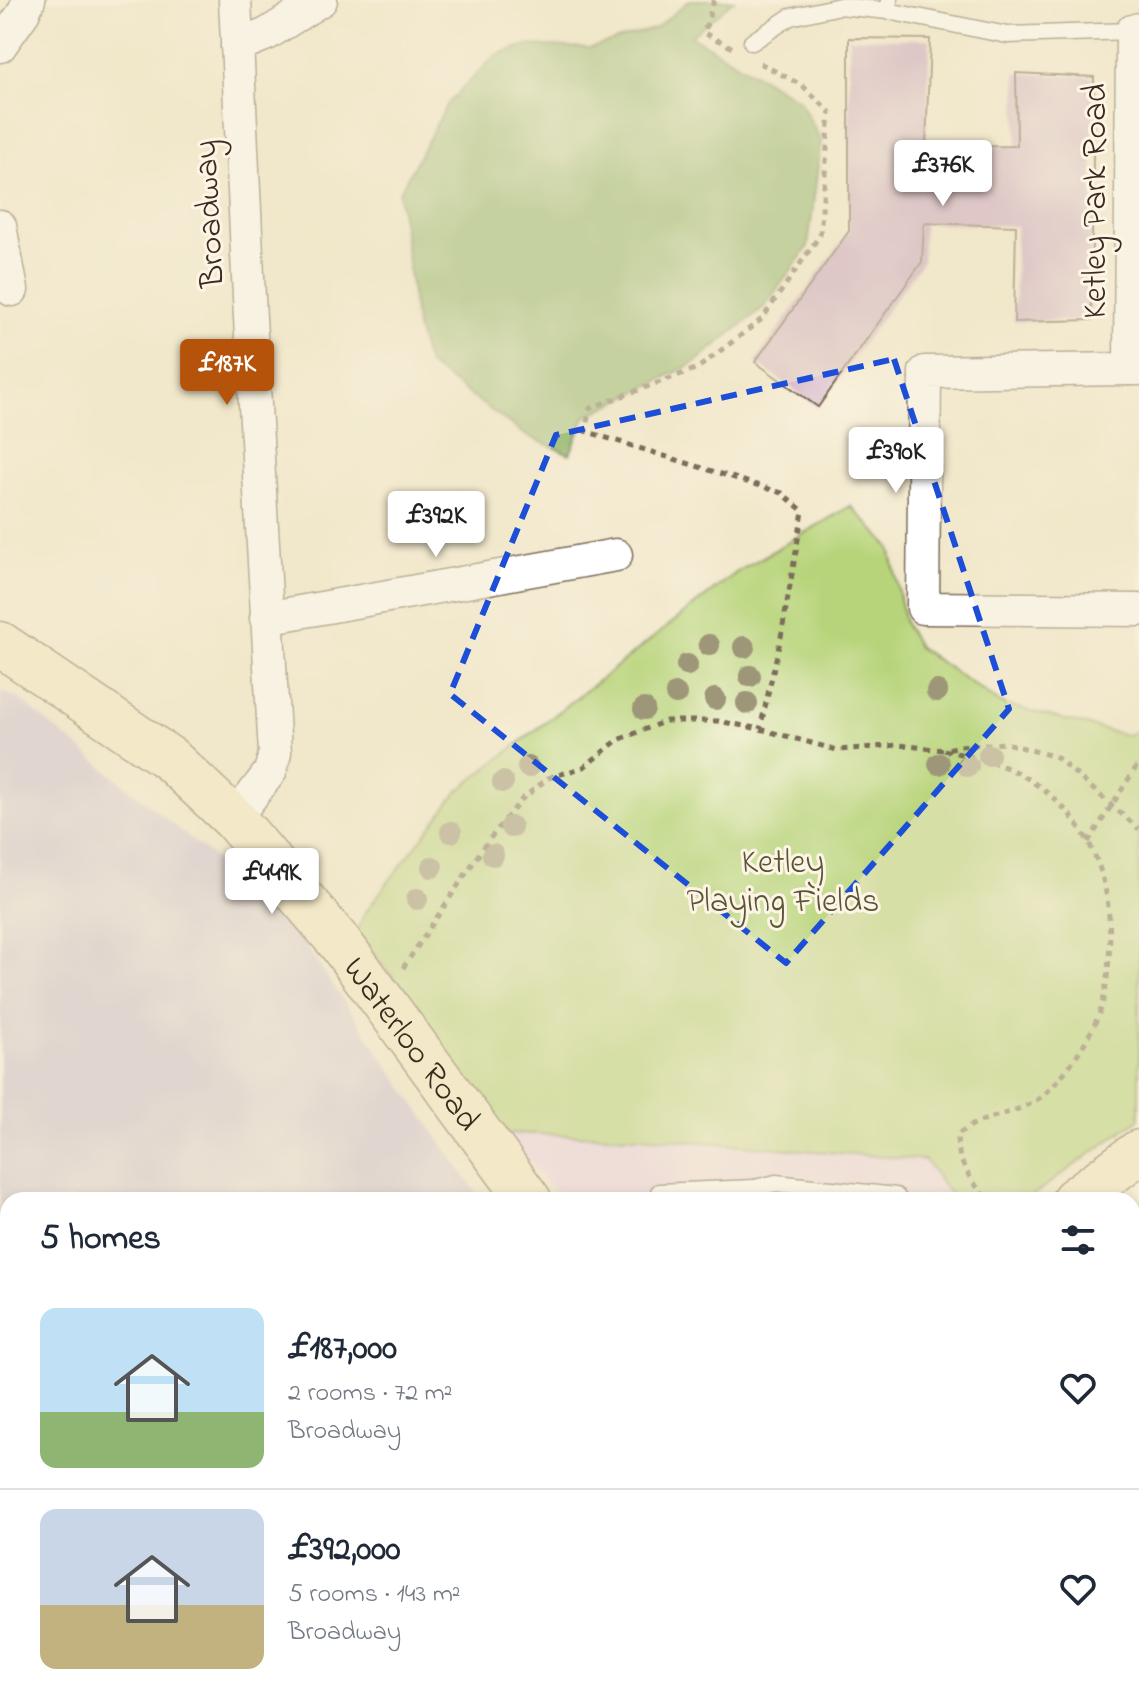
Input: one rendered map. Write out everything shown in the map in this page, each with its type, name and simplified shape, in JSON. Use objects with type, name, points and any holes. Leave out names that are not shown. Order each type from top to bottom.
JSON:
[{"type":"street","points":[[0,46],[29,0]]},
{"type":"street","name":"Broadway","points":[[234,819],[270,772],[275,753],[235,0]]},
{"type":"street","points":[[237,46],[267,34],[321,0]]},
{"type":"street","name":"Ketley Park Road","points":[[1135,369],[1136,30]]},
{"type":"street","points":[[0,226],[6,298]]},
{"type":"street","points":[[1135,369],[925,372],[923,608],[1139,610]]},
{"type":"street","points":[[266,618],[616,555]]},
{"type":"street","name":"Waterloo Road","points":[[3,652],[170,759],[234,819],[340,943],[523,1192]]},
{"type":"street","points":[[1085,1192],[1139,1152]]},
{"type":"lane","points":[[746,47],[790,17],[840,6],[889,5],[1007,35],[1136,30]]},
{"type":"lane","points":[[659,1192],[755,1188],[776,1183],[869,1192]]},
{"type":"lane","points":[[751,1192],[755,1188]]},
{"type":"path","points":[[714,0],[704,33],[746,47]]},
{"type":"path","points":[[753,59],[803,86],[830,112],[820,235],[762,319],[698,368],[590,408],[585,431],[782,493],[803,511],[781,637],[760,729]]},
{"type":"path","points":[[377,995],[408,962],[501,822],[522,799],[548,778],[584,767],[618,740],[666,721],[718,721],[837,750],[899,745],[943,750],[993,762],[1024,777],[1056,800],[1088,842],[1103,871],[1109,901],[1107,978],[1099,1016],[1066,1071],[1047,1093],[1023,1109],[970,1124],[958,1134],[956,1149],[968,1175],[981,1192]]},
{"type":"path","points":[[943,750],[1006,743],[1056,757],[1139,829]]},
{"type":"path","points":[[1088,842],[1139,763]]},
{"type":"highlighted area","points":[[894,359],[1009,709],[786,963],[450,694],[556,435]]},
{"type":"shaded area","points":[[0,691],[18,698],[285,916],[475,1192],[0,1192]]},
{"type":"shaded area","points":[[504,1133],[641,1137],[925,1161],[948,1192],[554,1192]]},
{"type":"green space","points":[[690,0],[734,0],[691,36],[799,100],[821,140],[808,247],[764,307],[693,364],[585,417],[570,454],[527,436],[428,365],[416,326],[399,193],[448,103],[496,55],[527,45],[590,48],[656,28]]},
{"type":"green space","name":"Ketley Playing Fields","points":[[851,506],[890,547],[905,624],[918,647],[1002,704],[1126,735],[1139,731],[1139,1119],[1037,1192],[948,1192],[925,1160],[641,1137],[504,1133],[397,981],[356,935],[364,914],[458,791],[737,572]]},
{"type":"building","points":[[849,38],[930,39],[926,147],[1017,146],[1016,73],[1094,77],[1091,320],[1014,322],[1016,226],[924,223],[922,262],[818,407],[755,362],[849,231]]}]
